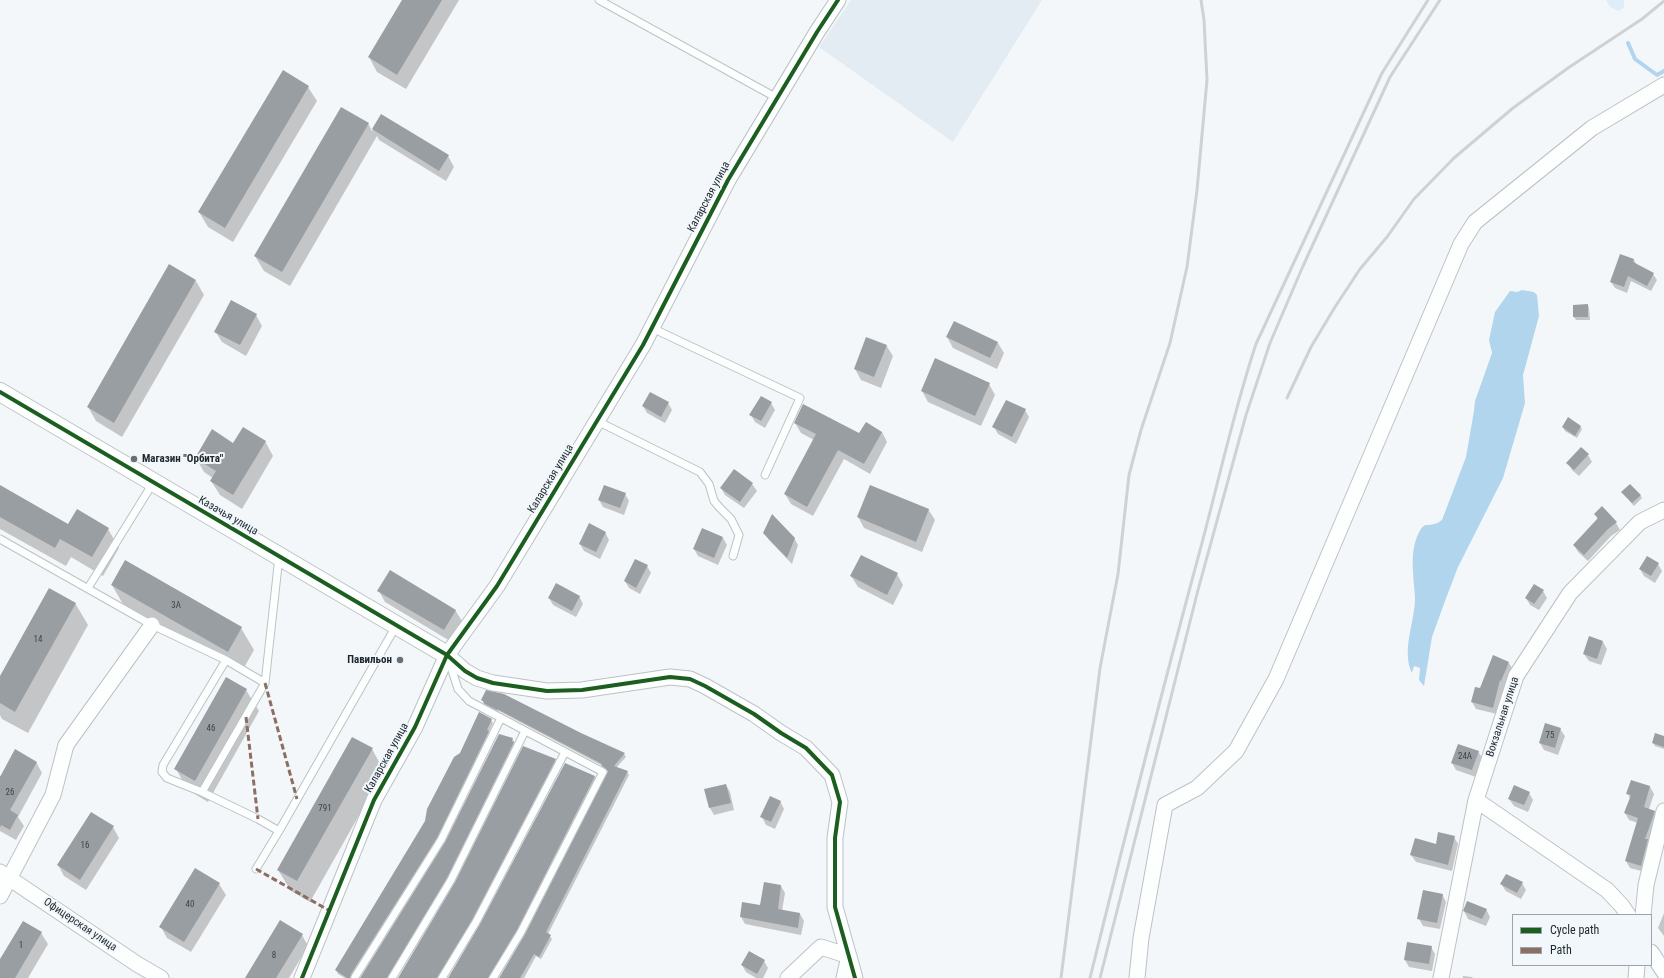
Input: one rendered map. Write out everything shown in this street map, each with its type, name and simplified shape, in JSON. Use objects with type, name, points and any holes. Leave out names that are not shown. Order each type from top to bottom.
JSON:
[{"type":"street","name":"Каларская улица","points":[[302,978],[374,800],[415,727],[447,655],[497,586],[597,421],[652,328],[728,180],[838,0]]},
{"type":"street","points":[[1137,978],[1141,938],[1165,805],[1197,788],[1236,751],[1276,679],[1461,244],[1475,222],[1592,128],[1664,85]]},
{"type":"street","name":"Казачья улица","points":[[0,392],[447,655]]},
{"type":"street","name":"Вокзальная улица","points":[[1441,978],[1476,800],[1516,676],[1570,593],[1640,522],[1664,510]]},
{"type":"street","points":[[0,896],[5,875],[53,795],[66,745],[152,625]]},
{"type":"street","points":[[447,655],[465,671],[477,678],[493,683],[540,690],[582,690],[670,677],[690,679],[740,706],[806,748],[832,775],[840,802],[835,838],[835,907],[855,978]]},
{"type":"street","points":[[1476,800],[1608,890],[1627,914]]},
{"type":"street","points":[[1642,914],[1646,885],[1664,811]]},
{"type":"street","name":"Офицерская улица","points":[[5,875],[136,964],[161,978]]},
{"type":"street","points":[[788,978],[822,947],[849,956]]},
{"type":"street","points":[[1652,954],[1664,972]]},
{"type":"street","points":[[844,978],[849,956]]},
{"type":"street","points":[[1636,978],[1637,966]]},
{"type":"lane","points":[[599,0],[777,98]]},
{"type":"lane","points":[[652,328],[800,398],[765,475]]},
{"type":"lane","points":[[597,421],[700,472],[709,484],[714,501],[732,518],[739,534],[733,556]]},
{"type":"lane","points":[[88,588],[153,482]]},
{"type":"lane","points":[[0,539],[152,625],[226,660],[265,683]]},
{"type":"lane","points":[[202,792],[265,683],[279,556]]},
{"type":"lane","points":[[256,869],[396,626]]},
{"type":"lane","points":[[447,655],[458,689],[468,701],[603,772],[521,932],[493,978]]},
{"type":"lane","points":[[226,660],[163,765],[162,772],[167,778],[202,792],[258,819],[279,831]]},
{"type":"lane","points":[[355,977],[441,840],[501,718]]},
{"type":"lane","points":[[392,978],[451,880],[526,731]]},
{"type":"lane","points":[[442,978],[476,922],[565,752]]},
{"type":"shaded area","points":[[851,0],[1042,0],[953,142],[819,47]]},
{"type":"shaded area","points":[[1606,0],[1624,0],[1624,8],[1618,11],[1610,7]]},
{"type":"water","points":[[1522,290],[1534,292],[1537,295],[1539,316],[1523,375],[1525,403],[1503,478],[1458,567],[1432,637],[1424,686],[1419,680],[1420,668],[1414,666],[1412,673],[1408,655],[1409,636],[1415,598],[1413,563],[1414,545],[1422,527],[1425,525],[1436,524],[1442,520],[1466,457],[1475,401],[1492,353],[1489,340],[1495,312],[1510,291],[1517,292]]},
{"type":"building","points":[[402,0],[442,0],[397,75],[368,57]]},
{"type":"building","points":[[283,70],[309,86],[225,228],[198,212]]},
{"type":"building","points":[[341,107],[369,123],[282,272],[254,256]]},
{"type":"building","points":[[381,114],[449,155],[439,171],[372,129]]},
{"type":"building","points":[[1620,254],[1634,259],[1633,262],[1654,273],[1647,286],[1628,276],[1624,287],[1610,282]]},
{"type":"building","points":[[169,264],[196,280],[114,423],[87,407]]},
{"type":"building","points":[[231,300],[257,314],[240,345],[214,332]]},
{"type":"building","points":[[1588,304],[1588,317],[1573,317],[1573,305]]},
{"type":"building","points":[[954,321],[998,342],[990,358],[946,337]]},
{"type":"building","points":[[866,337],[887,345],[874,377],[854,369]]},
{"type":"building","points":[[935,358],[990,383],[975,416],[921,391]]},
{"type":"building","points":[[650,392],[669,402],[661,417],[642,406]]},
{"type":"building","points":[[761,396],[772,402],[761,421],[749,415]]},
{"type":"building","points":[[1006,400],[1026,409],[1012,437],[992,427]]},
{"type":"building","points":[[803,404],[859,433],[866,422],[882,432],[864,464],[838,450],[807,507],[784,494],[816,434],[794,423]]},
{"type":"building","points":[[1568,417],[1581,426],[1575,436],[1562,427]]},
{"type":"building","points":[[243,427],[266,441],[233,495],[210,481],[216,471],[195,458],[212,429],[233,443]]},
{"type":"building","points":[[1581,447],[1589,454],[1574,470],[1566,463]]},
{"type":"building","points":[[734,469],[753,483],[740,502],[720,488]]},
{"type":"building","points":[[1630,484],[1641,495],[1632,503],[1621,492]]},
{"type":"building","points":[[0,485],[68,524],[77,509],[109,528],[92,557],[60,539],[55,548],[0,517]]},
{"type":"building","points":[[604,485],[626,493],[620,508],[598,500]]},
{"type":"building","points":[[870,485],[929,509],[916,542],[857,517]]},
{"type":"building","points":[[1602,506],[1617,522],[1608,529],[1584,555],[1573,545],[1598,518],[1594,514]]},
{"type":"building","points":[[772,514],[795,538],[787,558],[763,533]]},
{"type":"building","points":[[589,523],[606,532],[596,552],[579,544]]},
{"type":"building","points":[[702,528],[723,537],[714,558],[693,549]]},
{"type":"building","points":[[861,555],[898,573],[887,595],[850,576]]},
{"type":"building","points":[[1647,556],[1659,563],[1651,576],[1639,569]]},
{"type":"building","points":[[635,559],[648,565],[636,588],[624,581]]},
{"type":"building","points":[[125,560],[242,627],[228,652],[111,585]]},
{"type":"building","points":[[390,570],[456,610],[444,630],[377,591]]},
{"type":"building","points":[[556,583],[580,596],[572,611],[548,598]]},
{"type":"building","points":[[1534,584],[1544,590],[1534,604],[1525,598]]},
{"type":"building","points":[[49,588],[76,603],[15,712],[0,703],[0,676]]},
{"type":"building","points":[[1589,636],[1603,641],[1597,659],[1583,654]]},
{"type":"building","points":[[1493,655],[1509,662],[1501,681],[1500,680],[1493,708],[1471,702],[1475,687],[1480,688]]},
{"type":"building","points":[[226,677],[247,689],[195,781],[174,769]]},
{"type":"building","points":[[486,690],[504,694],[581,733],[625,753],[614,766],[628,771],[546,932],[551,935],[539,957],[534,954],[520,978],[499,978],[525,934],[608,771],[601,765],[602,764],[483,703],[484,702],[481,700]]},
{"type":"building","points":[[479,712],[492,719],[487,730],[489,731],[437,838],[351,974],[350,978],[347,978],[335,970],[425,821],[427,809],[454,757],[460,753]]},
{"type":"building","points":[[1545,723],[1561,728],[1555,748],[1539,743]]},
{"type":"building","points":[[1655,733],[1664,736],[1664,747],[1652,743]]},
{"type":"building","points":[[499,734],[513,738],[512,741],[514,742],[447,878],[387,978],[360,978],[445,842]]},
{"type":"building","points":[[352,737],[373,748],[297,881],[277,870]]},
{"type":"building","points":[[1458,744],[1479,751],[1472,770],[1451,763]]},
{"type":"building","points":[[523,746],[556,759],[472,920],[437,978],[398,978],[455,882]]},
{"type":"building","points":[[15,749],[37,762],[10,810],[18,815],[10,830],[1,825],[0,828],[0,777]]},
{"type":"building","points":[[565,763],[595,776],[517,930],[488,978],[448,978],[480,924]]},
{"type":"building","points":[[1631,780],[1650,786],[1644,807],[1655,811],[1645,839],[1648,839],[1641,866],[1625,861],[1638,818],[1624,813],[1631,795],[1626,794]]},
{"type":"building","points":[[726,784],[731,803],[709,808],[704,789]]},
{"type":"building","points":[[1514,785],[1530,792],[1524,805],[1508,799]]},
{"type":"building","points":[[770,796],[781,801],[771,822],[760,817]]},
{"type":"building","points":[[91,812],[114,826],[80,880],[57,865]]},
{"type":"building","points":[[1438,832],[1455,836],[1448,865],[1410,855],[1415,838],[1436,844]]},
{"type":"building","points":[[195,868],[220,883],[184,942],[159,927]]},
{"type":"building","points":[[1506,874],[1523,882],[1517,893],[1500,884]]},
{"type":"building","points":[[764,882],[781,885],[778,909],[800,913],[798,928],[740,917],[742,902],[760,905]]},
{"type":"building","points":[[1423,890],[1443,894],[1437,923],[1417,919]]},
{"type":"building","points":[[1467,901],[1487,909],[1482,919],[1463,911]]},
{"type":"building","points":[[280,920],[303,934],[276,978],[245,978]]},
{"type":"building","points":[[23,921],[42,932],[15,978],[0,978],[0,959]]},
{"type":"building","points":[[1407,942],[1432,946],[1429,964],[1404,960]]},
{"type":"building","points":[[749,951],[765,960],[757,974],[741,965]]},
{"type":"waterway","points":[[1628,43],[1635,59],[1657,75],[1664,71]]},
{"type":"railway","points":[[1061,978],[1100,668],[1118,574],[1129,475],[1141,430],[1170,343],[1187,267],[1197,190],[1207,80],[1204,20],[1201,0]]},
{"type":"railway","points":[[1090,978],[1143,766],[1233,422],[1256,344],[1382,73],[1428,0]]},
{"type":"railway","points":[[1100,978],[1198,590],[1246,415],[1270,343],[1303,266],[1390,77],[1440,0]]},
{"type":"railway","points":[[1287,398],[1311,347],[1335,307],[1360,269],[1387,237],[1414,199],[1454,158],[1513,108],[1568,68],[1642,19],[1664,1]]},
{"type":"marked path","points":[[265,683],[297,799]]},
{"type":"marked path","points":[[246,717],[258,819]]},
{"type":"marked path","points":[[256,869],[330,911]]},
{"type":"cycle path","points":[[302,978],[374,800],[415,727],[447,655],[497,586],[643,345],[728,180],[817,32],[838,0]]},
{"type":"cycle path","points":[[0,392],[447,655],[465,671],[477,678],[493,683],[547,691],[582,690],[670,677],[690,679],[754,714],[806,748],[832,775],[840,802],[835,838],[835,907],[855,978]]},
{"type":"place","name":"Магазин \"Орбита\"","points":[[134,459]]},
{"type":"place","name":"Павильон","points":[[400,660]]}]
